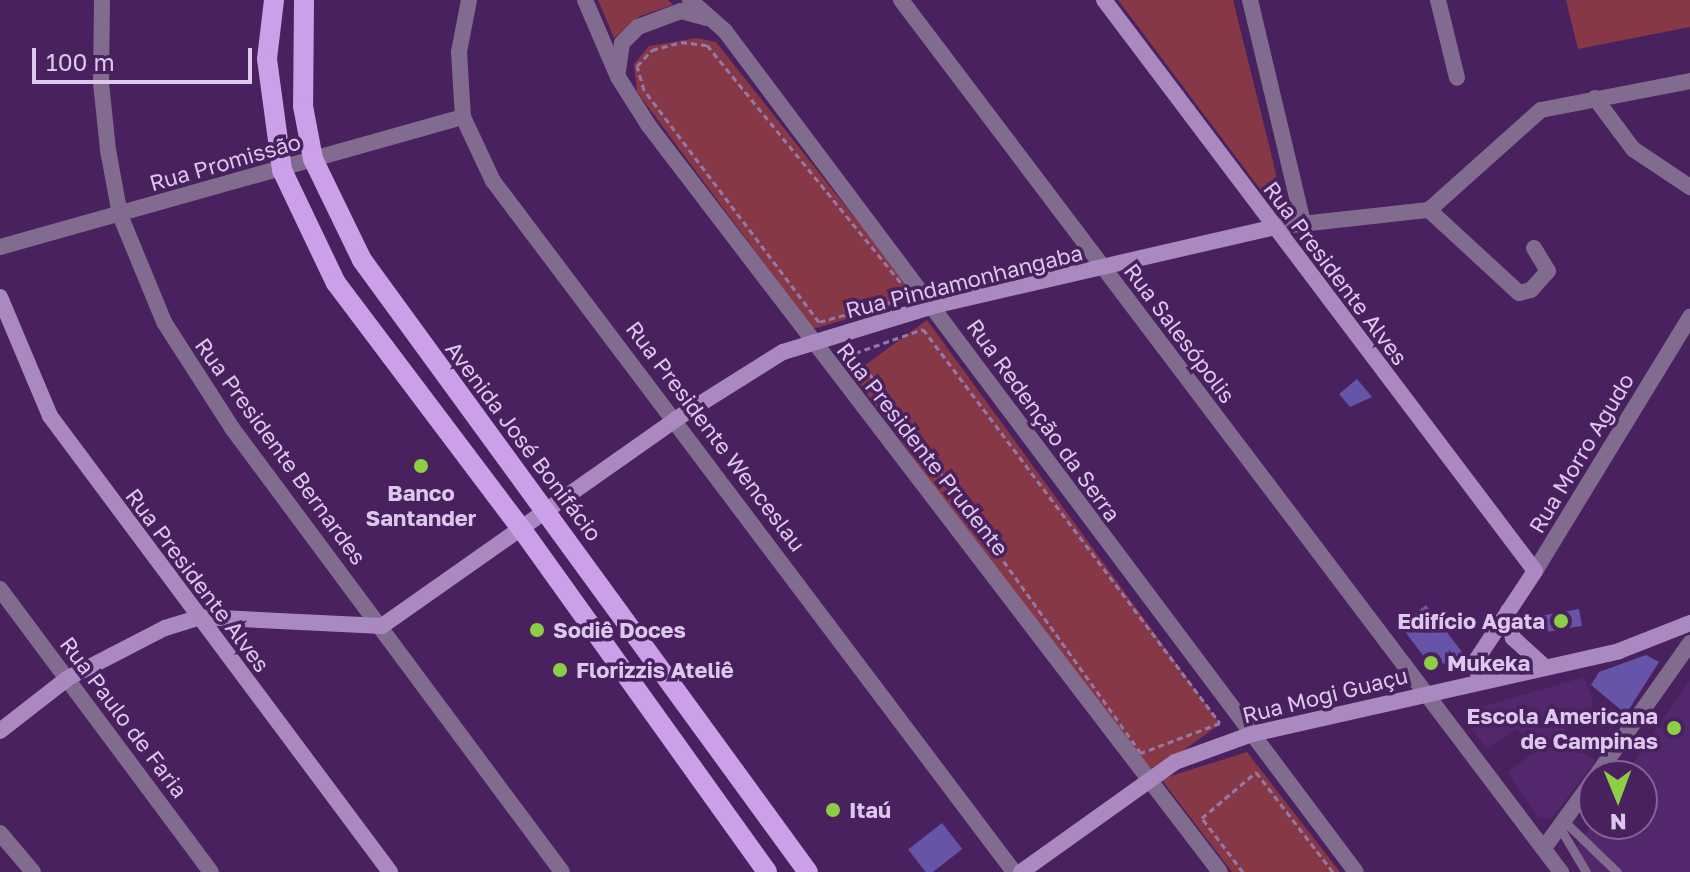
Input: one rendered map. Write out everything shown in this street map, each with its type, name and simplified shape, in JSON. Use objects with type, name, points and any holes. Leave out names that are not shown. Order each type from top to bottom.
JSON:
[{"type":"main road","points":[[274,0],[267,59],[282,170],[354,310],[523,531],[767,872]]},
{"type":"main road","name":"Avenida José Bonifácio","points":[[304,0],[303,106],[313,159],[336,212],[388,301],[549,511],[808,872]]},
{"type":"street","name":"Rua Presidente Bernardes","points":[[102,0],[101,83],[120,215],[144,280],[193,373],[562,872]]},
{"type":"street","name":"Rua Presidente Wenceslau","points":[[469,0],[459,52],[463,117],[493,181],[676,419],[1014,872]]},
{"type":"street","name":"Rua Presidente Prudente","points":[[585,0],[618,77],[649,126],[1220,872]]},
{"type":"street","name":"Rua Redenção da Serra","points":[[690,0],[711,19],[933,306],[1356,872]]},
{"type":"street","name":"Rua Salesópolis","points":[[901,0],[1561,872]]},
{"type":"street","name":"Rua Presidente Alves","points":[[1104,0],[1535,571]]},
{"type":"street","points":[[1250,0],[1303,222]]},
{"type":"street","points":[[1438,0],[1457,78]]},
{"type":"street","points":[[618,77],[622,43],[638,27],[681,11],[711,19]]},
{"type":"street","points":[[1534,248],[1548,271],[1531,290],[1519,293],[1431,213],[1541,110],[1690,81]]},
{"type":"street","points":[[1595,98],[1633,149],[1690,187]]},
{"type":"street","name":"Rua Promissão","points":[[0,247],[463,117]]},
{"type":"street","name":"Rua Pindamonhangaba","points":[[382,626],[523,531],[676,419],[755,367],[813,342],[933,306],[1105,270],[1274,227],[1303,222],[1431,213]]},
{"type":"street","name":"Rua Presidente Alves","points":[[0,297],[50,416],[390,872]]},
{"type":"street","name":"Rua Morro Agudo","points":[[1479,681],[1477,659],[1535,571],[1690,317]]},
{"type":"street","name":"Rua Paulo de Faria","points":[[0,589],[211,872]]},
{"type":"street","points":[[1508,611],[1513,638],[1545,667]]},
{"type":"street","points":[[0,731],[68,678],[165,628],[200,617],[382,626]]},
{"type":"street","name":"Rua Mogi Guaçu","points":[[1021,872],[1148,778],[1252,734],[1545,667],[1672,633],[1690,623]]},
{"type":"street","points":[[1608,760],[1689,645],[1672,633]]},
{"type":"street","points":[[1544,848],[1578,802]]},
{"type":"street","points":[[1,837],[33,872]]},
{"type":"lane","points":[[1562,825],[1586,872]]},
{"type":"lane","points":[[1562,825],[1617,872]]},
{"type":"path","points":[[681,42],[707,45],[912,296],[819,322],[644,90],[637,66],[652,50],[681,42]]},
{"type":"path","points":[[923,329],[1220,723],[1141,753],[855,353],[923,329]]},
{"type":"path","points":[[1243,872],[1202,818],[1256,772],[1333,872]]},
{"type":"shaded area","points":[[598,0],[668,0],[673,5],[640,16],[614,38]]},
{"type":"shaded area","points":[[1118,0],[1233,0],[1284,206],[1272,205]]},
{"type":"shaded area","points":[[1566,0],[1690,0],[1690,27],[1578,49]]},
{"type":"shaded area","points":[[697,38],[716,42],[918,298],[813,329],[637,92],[634,64],[649,46]]},
{"type":"shaded area","points":[[927,320],[1220,724],[1146,778],[853,374]]},
{"type":"shaded area","points":[[1584,677],[1594,705],[1556,736],[1596,760],[1578,760],[1578,784],[1551,819],[1538,818],[1507,772],[1537,750],[1517,729],[1487,749],[1465,720],[1467,711]]},
{"type":"shaded area","name":"Escola Americana de Campinas","points":[[1690,680],[1690,872],[1585,872],[1572,854],[1581,840],[1658,840],[1658,760],[1635,760]]},
{"type":"shaded area","points":[[1247,752],[1340,872],[1232,872],[1161,779]]},
{"type":"building","points":[[1357,379],[1372,397],[1350,407],[1339,394]]},
{"type":"building","points":[[1426,605],[1466,657],[1449,664],[1428,662],[1400,625]]},
{"type":"building","name":"Edifício Agata","points":[[1579,609],[1582,626],[1543,633],[1540,616]]},
{"type":"building","points":[[1646,655],[1659,662],[1626,714],[1591,685],[1599,672]]},
{"type":"building","points":[[942,823],[962,849],[933,872],[926,872],[908,849]]},
{"type":"place","name":"Banco Santander","points":[[421,466]]},
{"type":"place","name":"Edifício Agata","points":[[1561,621]]},
{"type":"place","name":"Sodiê Doces","points":[[537,630]]},
{"type":"place","name":"Mukeka","points":[[1431,663]]},
{"type":"place","name":"Florizzis Ateliê","points":[[560,670]]},
{"type":"place","name":"Escola Americana de Campinas","points":[[1674,728]]},
{"type":"place","name":"Itaú","points":[[833,810]]}]
